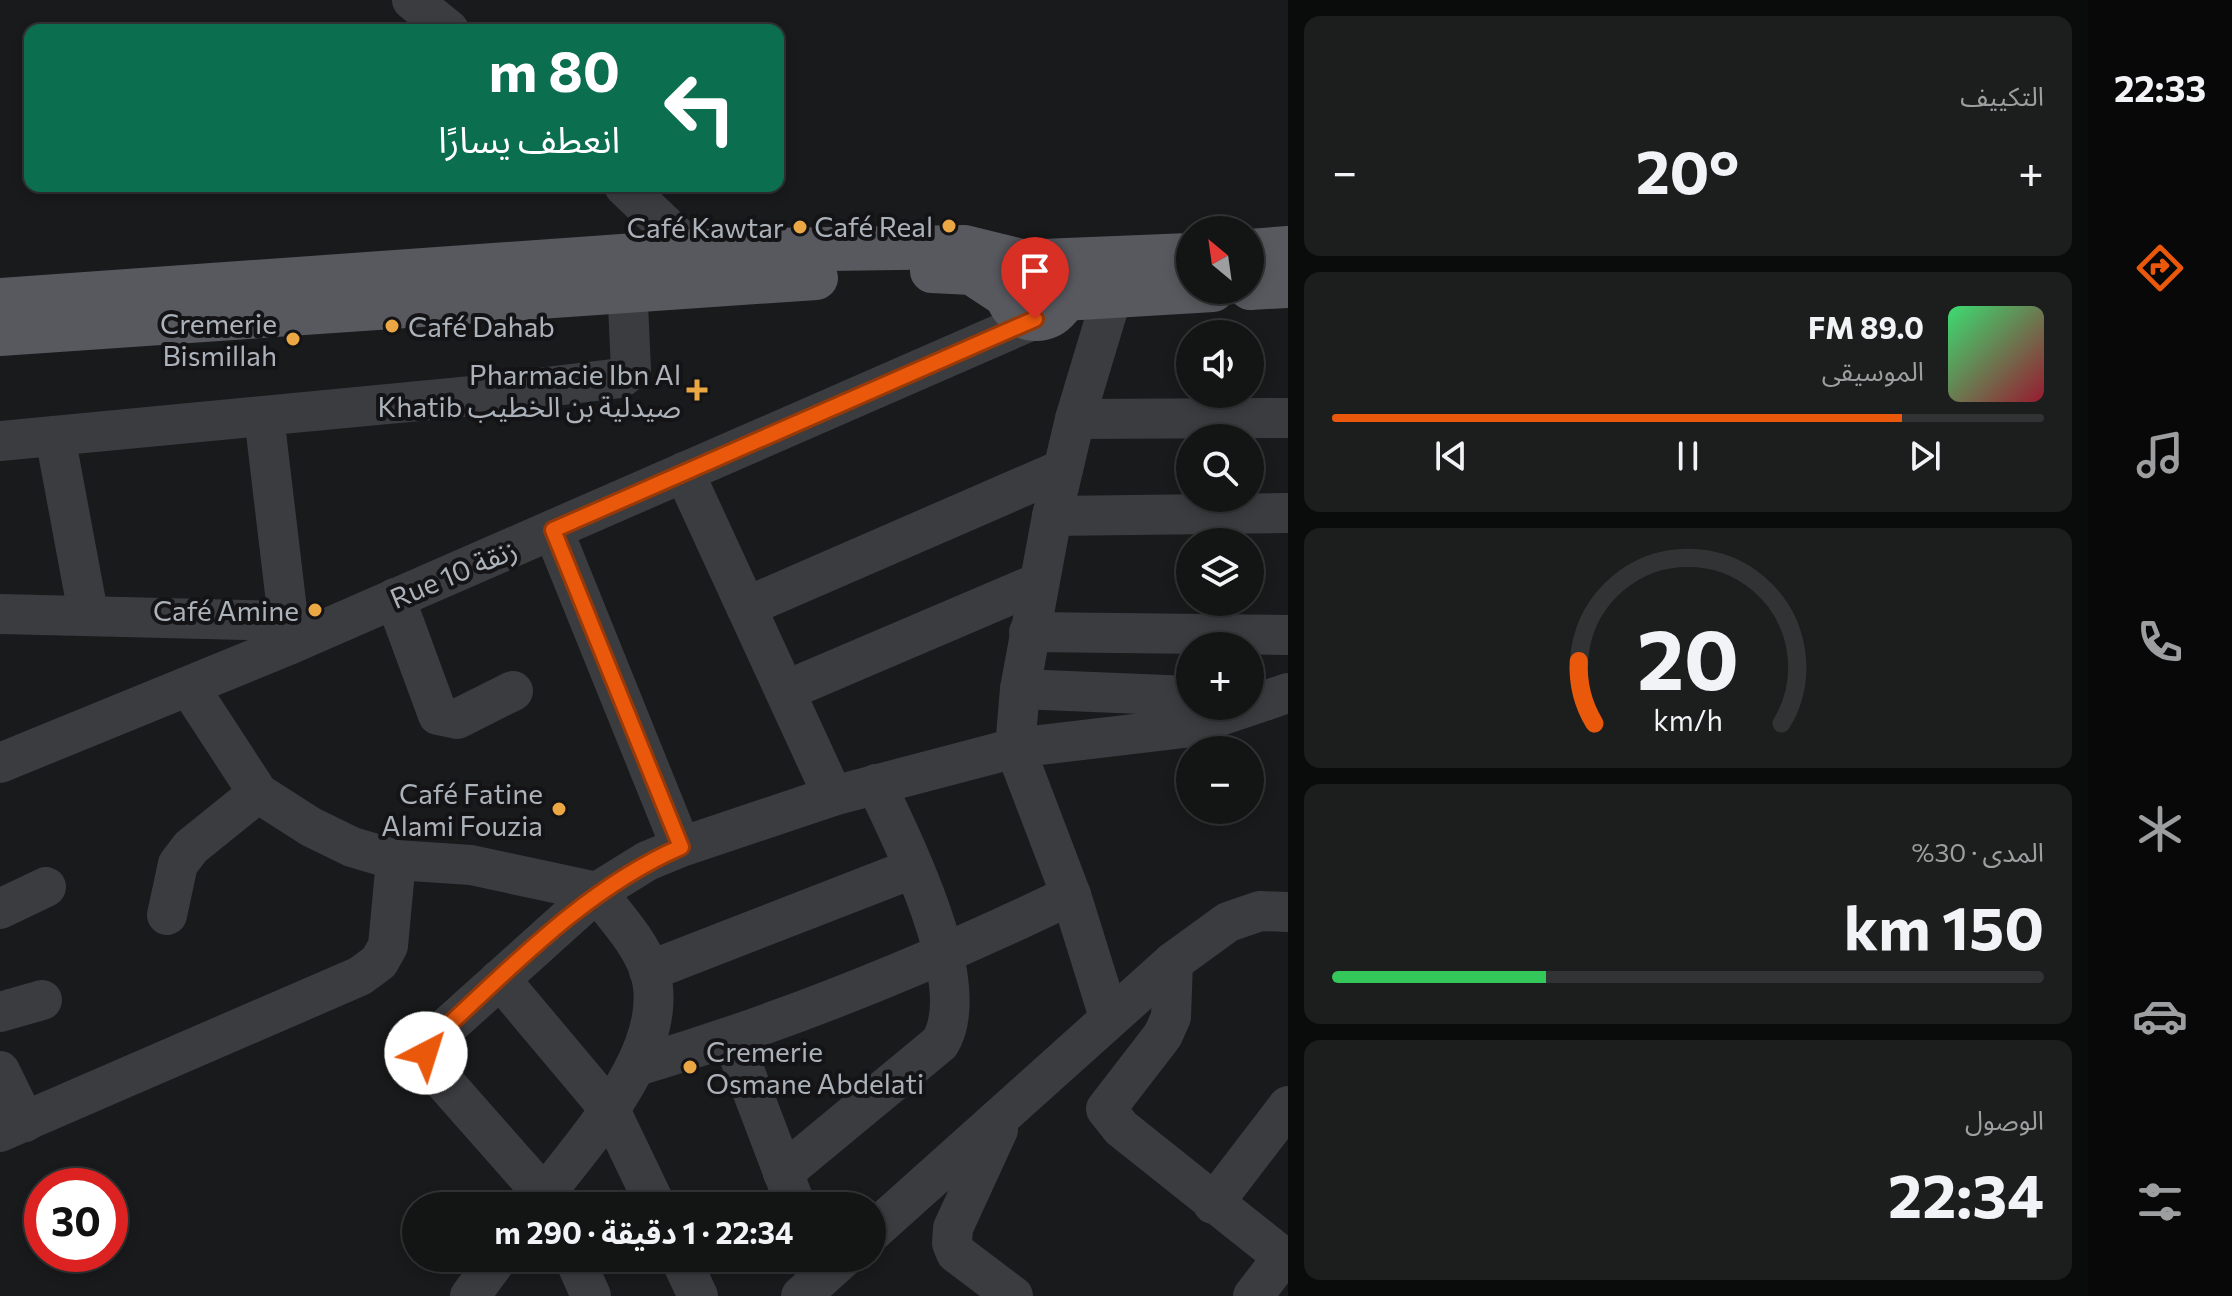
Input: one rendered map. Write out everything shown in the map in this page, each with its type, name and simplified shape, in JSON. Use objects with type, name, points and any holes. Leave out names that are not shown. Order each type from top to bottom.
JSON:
[{"type":"main road","points":[[0,334],[627,272],[692,251],[965,247],[1035,288],[1176,258]]},
{"type":"main road","points":[[1264,250],[1288,248]]},
{"type":"main road","points":[[0,300],[627,272],[962,270],[1035,288],[1112,296],[1176,292]]},
{"type":"main road","points":[[1264,287],[1288,286]]},
{"type":"street","points":[[417,1],[442,24]]},
{"type":"street","points":[[630,192],[692,251]]},
{"type":"street","points":[[0,441],[621,378],[631,370],[627,272]]},
{"type":"street","name":"Rue 10 زنقة","points":[[0,763],[189,687],[289,632],[395,598],[684,472],[1035,288]]},
{"type":"street","points":[[1109,1017],[1071,895],[1015,748],[1029,632],[1052,516],[1075,419],[1112,296]]},
{"type":"street","points":[[0,614],[88,613],[289,632],[264,416]]},
{"type":"street","points":[[1075,419],[1288,418]]},
{"type":"street","points":[[55,436],[88,613]]},
{"type":"street","points":[[746,607],[1063,469]]},
{"type":"street","points":[[684,472],[833,796]]},
{"type":"street","points":[[1052,516],[1288,513]]},
{"type":"street","points":[[553,530],[681,847]]},
{"type":"street","points":[[785,691],[1038,583]]},
{"type":"street","points":[[395,598],[438,715],[457,719],[513,691]]},
{"type":"street","points":[[1029,632],[1288,635]]},
{"type":"street","points":[[189,687],[258,793],[311,827],[352,847],[396,860],[471,865],[597,892],[635,942],[649,971],[652,1016],[637,1066],[610,1110],[550,1192]]},
{"type":"street","points":[[1020,689],[1176,695]]},
{"type":"street","points":[[535,1192],[431,1067],[426,1053],[427,1045],[597,892],[647,861],[681,847],[833,796],[1015,748],[1184,728],[1270,697]]},
{"type":"street","points":[[732,1038],[790,1190],[940,1043],[952,1016],[945,956],[914,868],[876,784]]},
{"type":"street","points":[[167,915],[178,864],[191,847],[258,793]]},
{"type":"street","points":[[0,1071],[12,1127],[360,976],[379,962],[388,946],[396,860]]},
{"type":"street","points":[[649,971],[914,868]]},
{"type":"street","points":[[0,909],[46,887]]},
{"type":"street","points":[[637,1066],[732,1038],[945,956],[1071,895]]},
{"type":"street","points":[[886,1220],[1173,962],[1228,922],[1260,911],[1288,912]]},
{"type":"street","points":[[1173,962],[1171,1017],[1163,1035],[1106,1109],[1107,1116],[1213,1204],[1283,1257],[1253,1296]]},
{"type":"street","points":[[500,979],[610,1110],[649,1192]]},
{"type":"street","points":[[0,1012],[42,1000]]},
{"type":"street","points":[[1213,1204],[1288,1106]]},
{"type":"street","points":[[1004,1115],[953,1228],[952,1243],[956,1253],[1013,1296]]},
{"type":"street","points":[[470,1296],[488,1272]]},
{"type":"street","points":[[580,1272],[591,1296]]},
{"type":"street","points":[[687,1272],[698,1296]]},
{"type":"place","name":"Café Real","points":[[949,226]]},
{"type":"place","name":"Café Kawtar","points":[[800,227]]},
{"type":"place","name":"Café Dahab","points":[[392,326]]},
{"type":"place","name":"Cremerie Bismillah","points":[[293,339]]},
{"type":"place","name":"Pharmacie Ibn Al Khatib صيدلية بن الخطيب","points":[[697,390]]},
{"type":"place","name":"Café Amine","points":[[315,610]]},
{"type":"place","name":"Café Fatine Alami Fouzia","points":[[559,809]]},
{"type":"place","name":"Cremerie Osmane Abdelati","points":[[690,1067]]},
{"type":"route","points":[[426,1053],[427,1045],[597,892],[647,861],[681,847],[553,530],[1035,319]]}]
